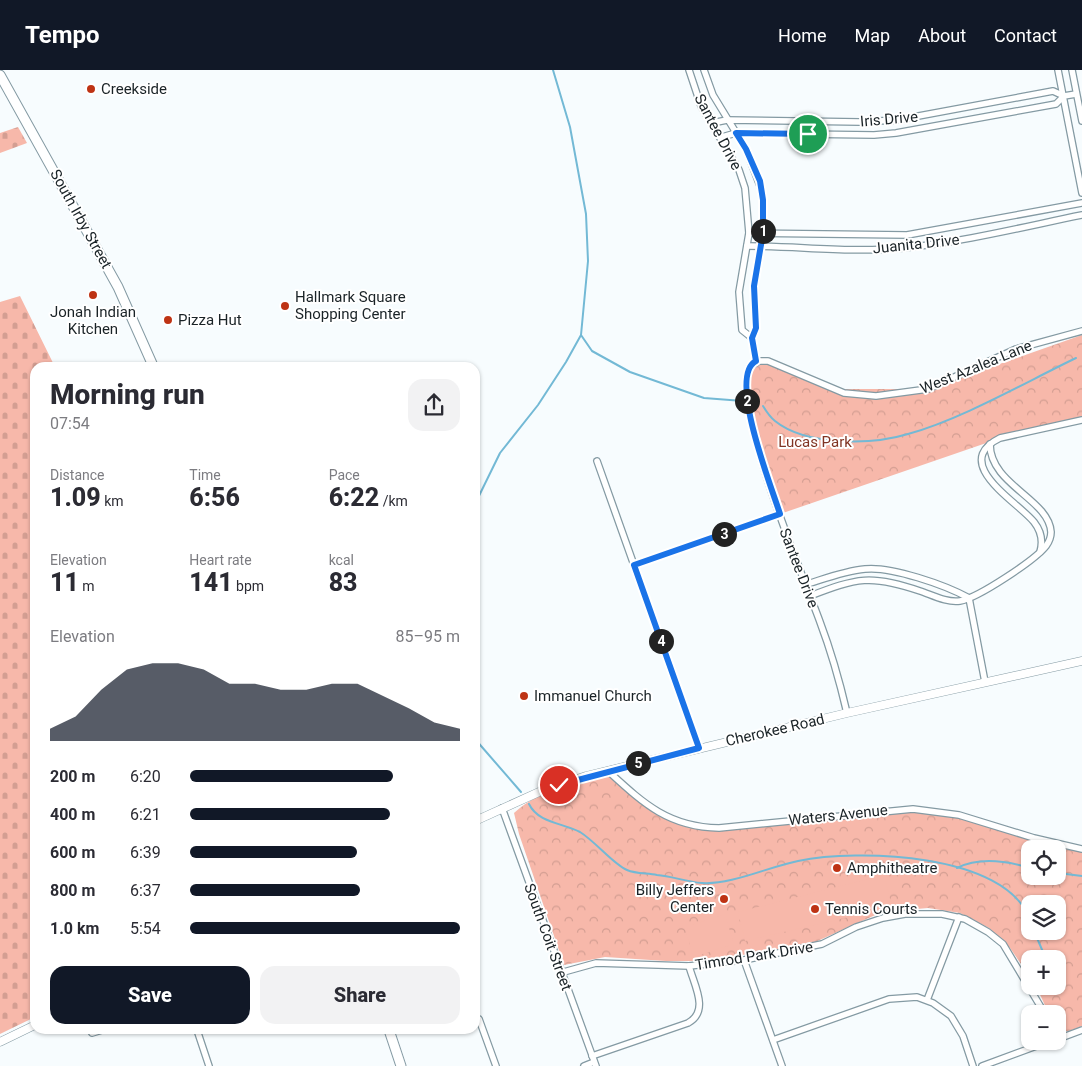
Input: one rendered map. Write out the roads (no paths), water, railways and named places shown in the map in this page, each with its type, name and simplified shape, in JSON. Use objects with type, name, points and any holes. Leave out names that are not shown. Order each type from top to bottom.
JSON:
[{"type":"main road","name":"South Irby Street","points":[[0,74],[118,287],[151,362]]},
{"type":"main road","points":[[390,1034],[401,1066]]},
{"type":"street","name":"Santee Drive","points":[[689,70],[701,106],[722,137],[742,179],[749,233],[739,292],[742,330],[752,338]]},
{"type":"street","name":"Santee Drive","points":[[704,70],[713,95],[746,149],[762,192],[763,233],[754,286],[756,328],[752,338],[756,361],[750,366],[746,377],[749,414],[804,585],[821,624],[847,713]]},
{"type":"street","points":[[1058,70],[1082,193]]},
{"type":"street","points":[[1072,70],[1082,121]]},
{"type":"street","name":"Iris Drive","points":[[712,123],[727,120],[883,121],[916,118],[1053,91],[1064,96],[1076,94]]},
{"type":"street","name":"Iris Drive","points":[[722,137],[736,133],[874,135],[896,133],[1056,104],[1064,96]]},
{"type":"street","name":"Juanita Drive","points":[[749,233],[908,235],[1082,203]]},
{"type":"street","name":"Juanita Drive","points":[[747,246],[855,250],[902,248],[962,239],[1082,215]]},
{"type":"street","name":"West Azalea Lane","points":[[756,361],[768,362],[844,393],[876,396],[928,389],[1016,349],[1082,331]]},
{"type":"street","points":[[1040,552],[1041,539],[1034,522],[992,484],[984,472],[983,454],[990,444],[1000,438],[1082,420]]},
{"type":"street","points":[[810,596],[847,582],[869,579],[897,583],[945,599],[961,601],[1006,576],[1040,552],[1049,542],[1051,530],[1049,525],[1042,512],[997,468],[991,457],[990,444]]},
{"type":"street","points":[[597,461],[699,748]]},
{"type":"street","points":[[634,565],[780,514]]},
{"type":"street","points":[[804,585],[852,571],[880,568],[956,591],[969,598]]},
{"type":"street","points":[[969,598],[985,682]]},
{"type":"street","name":"Cherokee Road","points":[[480,819],[559,785],[608,771],[847,713],[1082,661]]},
{"type":"street","name":"Waters Avenue","points":[[608,771],[655,810],[692,825],[719,828],[902,809],[925,809],[959,816],[1034,838],[1082,849]]},
{"type":"street","name":"South Coit Street","points":[[502,808],[560,973],[594,1061]]},
{"type":"street","name":"Timrod Park Drive","points":[[560,973],[596,962],[688,966],[744,960],[822,944],[868,922],[888,916],[934,913],[959,917],[988,932],[1003,944],[1040,1005]]},
{"type":"street","points":[[927,1000],[959,917]]},
{"type":"street","points":[[744,960],[782,1066]]},
{"type":"street","points":[[584,1066],[688,1022],[697,1016],[700,1005],[688,966]]},
{"type":"street","points":[[773,1040],[889,999],[909,996],[927,1000],[944,1010],[956,1022],[974,1066]]},
{"type":"street","points":[[480,1022],[496,1066]]},
{"type":"street","points":[[0,1042],[30,1028]]},
{"type":"street","points":[[1066,1035],[1082,1030]]},
{"type":"street","points":[[198,1034],[210,1066]]},
{"type":"street","points":[[982,1066],[1026,1050]]},
{"type":"waterway","points":[[480,494],[500,453],[538,405],[581,335],[588,261],[586,214],[570,127],[553,70]]},
{"type":"waterway","points":[[581,335],[592,351],[630,372],[704,398],[743,401]]},
{"type":"waterway","points":[[763,406],[775,421],[788,429],[804,435],[840,441],[893,438],[950,419],[993,400],[1076,358]]},
{"type":"waterway","points":[[480,745],[521,792]]},
{"type":"waterway","points":[[529,804],[538,815],[551,822],[580,832],[616,863],[634,872],[702,883],[713,883],[798,861],[824,857],[891,856],[961,868],[992,880],[1016,897],[1021,905]]},
{"type":"waterway","points":[[957,868],[974,862],[984,861],[1021,866]]},
{"type":"waterway","points":[[1066,874],[1082,876]]},
{"type":"waterway","points":[[1038,940],[1042,950]]},
{"type":"place","name":"Creekside","points":[[91,89]]},
{"type":"place","name":"Jonah Indian Kitchen","points":[[93,295]]},
{"type":"place","name":"Hallmark Square Shopping Center","points":[[285,306]]},
{"type":"place","name":"Pizza Hut","points":[[168,320]]},
{"type":"place","name":"Immanuel Church","points":[[524,696]]},
{"type":"place","name":"Amphitheatre","points":[[837,868]]},
{"type":"place","name":"Billy Jeffers Center","points":[[724,899]]},
{"type":"place","name":"Tennis Courts","points":[[815,909]]},
{"type":"park label","name":"Lucas Park","points":[[815,442]]}]
